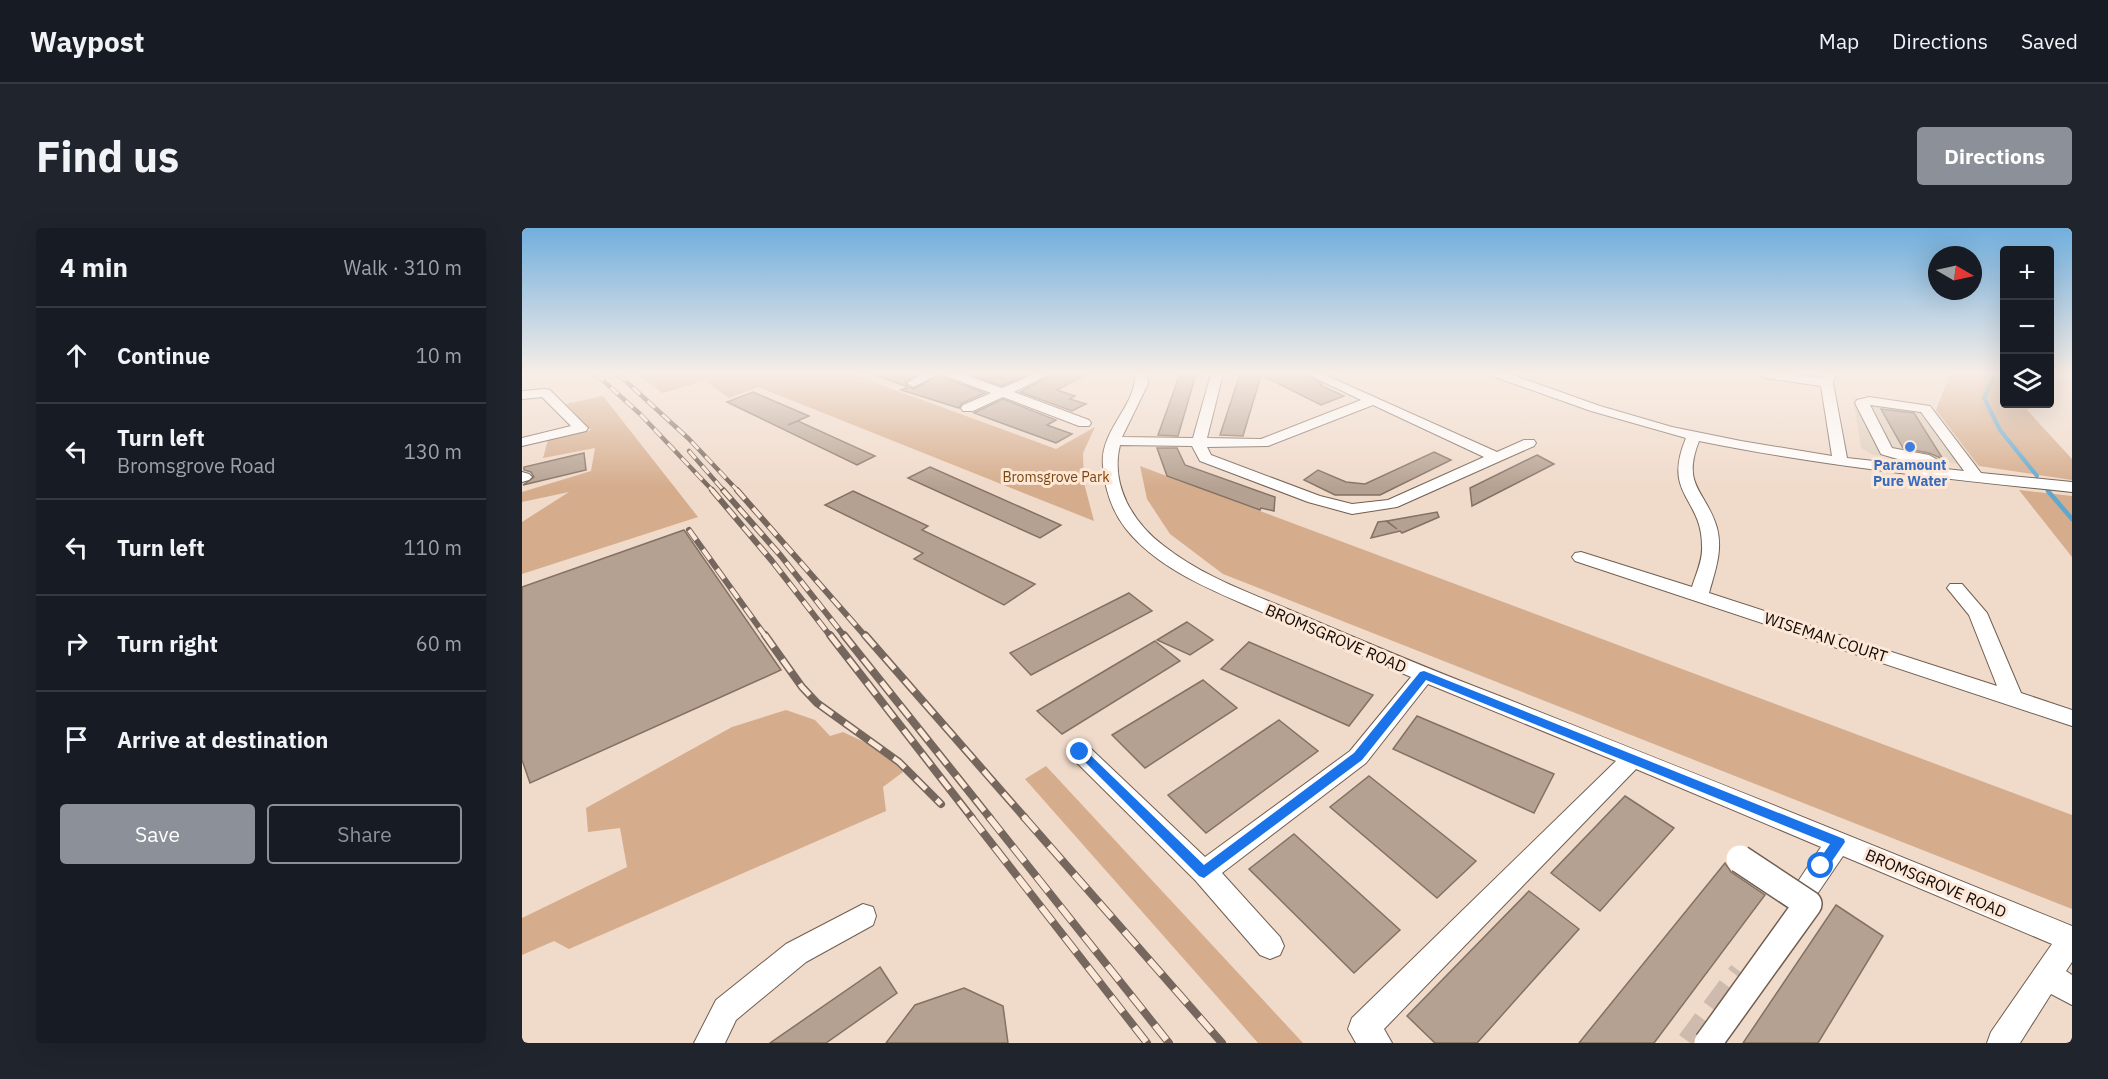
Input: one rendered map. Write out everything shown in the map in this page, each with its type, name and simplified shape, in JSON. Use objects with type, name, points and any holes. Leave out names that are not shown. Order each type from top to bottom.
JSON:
[{"type":"street","points":[[522,442],[580,428],[564,412]]},
{"type":"street","points":[[1056,412],[1084,423]]},
{"type":"street","name":"BROMSGROVE ROAD","points":[[1128,412],[1109,457],[1116,498],[1140,537],[1162,554],[1203,579],[1424,675],[1633,758],[2072,939]]},
{"type":"street","points":[[1207,412],[1198,444],[1205,458],[1314,500],[1352,509],[1391,504],[1529,442]]},
{"type":"street","points":[[1114,441],[1263,444],[1343,412]]},
{"type":"street","points":[[1399,412],[1496,457]]},
{"type":"street","points":[[1609,412],[1694,436],[1770,451],[2072,487]]},
{"type":"street","points":[[1840,461],[1846,412]]},
{"type":"street","points":[[1852,412],[1886,450],[1901,456],[1965,464]]},
{"type":"street","points":[[1926,412],[1976,477]]},
{"type":"street","points":[[1694,436],[1684,454],[1683,469],[1685,482],[1703,515],[1711,547],[1699,596]]},
{"type":"street","name":"WISEMAN COURT","points":[[1581,557],[2072,718]]},
{"type":"street","points":[[1956,588],[1978,613],[2012,698]]},
{"type":"street","points":[[1204,872],[1358,756],[1424,675]]},
{"type":"street","points":[[1080,752],[1204,872],[1269,946]]},
{"type":"street","points":[[1377,1043],[1363,1029],[1633,758]]},
{"type":"street","points":[[1802,895],[1839,842]]},
{"type":"street","points":[[1710,1042],[1808,904],[1740,859]]},
{"type":"street","points":[[709,1043],[726,1010],[796,953],[863,916]]},
{"type":"street","points":[[2002,1043],[2072,939]]},
{"type":"street","points":[[2046,975],[2072,991]]},
{"type":"shaded area","points":[[1855,412],[1938,412],[1979,466],[1873,455],[1861,448]]},
{"type":"green space","points":[[574,412],[616,412],[698,517],[522,574],[522,522],[569,492],[522,502],[522,492],[591,471],[595,448],[543,458],[548,440],[591,430]]},
{"type":"green space","name":"Bromsgrove Park","points":[[821,412],[955,412],[1056,449],[1095,427],[1083,453],[1084,483],[1094,521]]},
{"type":"green space","points":[[1938,412],[2029,412],[2072,459],[2072,480],[1979,466]]},
{"type":"green space","points":[[1140,466],[2072,815],[2072,909],[1223,574],[1170,534],[1147,499]]},
{"type":"green space","points":[[2019,490],[2072,496],[2072,557]]},
{"type":"green space","points":[[786,710],[815,720],[830,736],[843,732],[894,756],[903,772],[883,787],[886,811],[569,949],[554,941],[522,955],[522,918],[627,867],[620,828],[588,832],[586,808],[732,727]]},
{"type":"green space","points":[[1046,766],[1303,1043],[1258,1043],[1025,779]]},
{"type":"building","points":[[748,412],[800,412],[809,416],[788,425],[798,421],[875,456],[857,465]]},
{"type":"building","points":[[1036,412],[1056,420],[1047,425],[1072,434],[1056,443],[974,413]]},
{"type":"building","points":[[1166,412],[1185,412],[1178,436],[1158,435]]},
{"type":"building","points":[[1228,412],[1250,412],[1243,436],[1220,435]]},
{"type":"building","points":[[1883,412],[1914,413],[1943,459],[1929,453],[1903,448]]},
{"type":"building","points":[[1157,448],[1177,448],[1185,465],[1275,497],[1274,511],[1261,508],[1260,510],[1167,476]]},
{"type":"building","points":[[1434,452],[1451,460],[1380,495],[1335,495],[1304,480],[1318,470],[1346,482],[1365,484]]},
{"type":"building","points":[[584,453],[586,470],[523,485],[534,477],[531,472],[524,470],[524,467]]},
{"type":"building","points":[[1537,455],[1554,464],[1472,506],[1470,488]]},
{"type":"building","points":[[930,467],[1061,525],[1040,538],[908,478]]},
{"type":"building","points":[[853,491],[928,526],[922,530],[1035,584],[1004,605],[914,559],[923,553],[825,505]]},
{"type":"building","points":[[1437,512],[1439,517],[1402,533],[1400,531],[1371,538],[1378,522],[1386,521],[1397,529],[1387,521]]},
{"type":"building","points":[[684,530],[781,670],[530,783],[522,760],[522,587]]},
{"type":"building","points":[[1129,593],[1152,611],[1031,675],[1010,653]]},
{"type":"building","points":[[1187,622],[1213,640],[1190,655],[1157,640]]},
{"type":"building","points":[[1155,641],[1180,661],[1062,734],[1037,711]]},
{"type":"building","points":[[1249,642],[1373,695],[1349,726],[1221,669]]},
{"type":"building","points":[[1203,680],[1237,708],[1145,768],[1112,735]]},
{"type":"building","points":[[1417,716],[1554,774],[1534,813],[1393,749]]},
{"type":"building","points":[[1279,720],[1318,751],[1206,833],[1168,795]]},
{"type":"building","points":[[1369,776],[1476,861],[1437,898],[1330,807]]},
{"type":"building","points":[[1625,796],[1674,828],[1600,911],[1551,873]]},
{"type":"building","points":[[1294,834],[1400,930],[1354,973],[1249,869]]},
{"type":"building","points":[[1725,863],[1731,872],[1765,895],[1654,1043],[1579,1043]]},
{"type":"building","points":[[1529,891],[1579,929],[1477,1043],[1435,1043],[1407,1016]]},
{"type":"building","points":[[1836,905],[1883,936],[1818,1043],[1743,1043]]},
{"type":"building","points":[[880,967],[897,993],[826,1043],[770,1043]]},
{"type":"building","points":[[964,988],[1003,1006],[1008,1043],[886,1043],[915,1005]]},
{"type":"waterway","points":[[1991,412],[2000,430],[2037,476]]},
{"type":"waterway","points":[[2048,491],[2072,519]]},
{"type":"tunnel","points":[[1690,1043],[1742,973]]},
{"type":"railway","points":[[638,412],[713,491]]},
{"type":"railway","points":[[660,412],[689,439],[738,491]]},
{"type":"railway","points":[[689,451],[724,491]]},
{"type":"railway","points":[[712,490],[772,561],[831,637]]},
{"type":"railway","points":[[723,490],[781,556],[845,637]]},
{"type":"railway","points":[[737,490],[866,637]]},
{"type":"railway","points":[[689,530],[766,637]]},
{"type":"railway","points":[[765,635],[802,687],[817,703],[899,762],[941,804]]},
{"type":"railway","points":[[830,635],[972,818]]},
{"type":"railway","points":[[844,635],[990,818]]},
{"type":"railway","points":[[865,635],[1025,818]]},
{"type":"railway","points":[[971,817],[1147,1043]]},
{"type":"railway","points":[[989,817],[1169,1043]]},
{"type":"railway","points":[[1024,817],[1222,1043]]},
{"type":"place","name":"Paramount Pure Water","points":[[1910,447]]},
{"type":"route","points":[[1080,752],[1204,872],[1358,756],[1424,675],[1839,842],[1821,866]]}]
